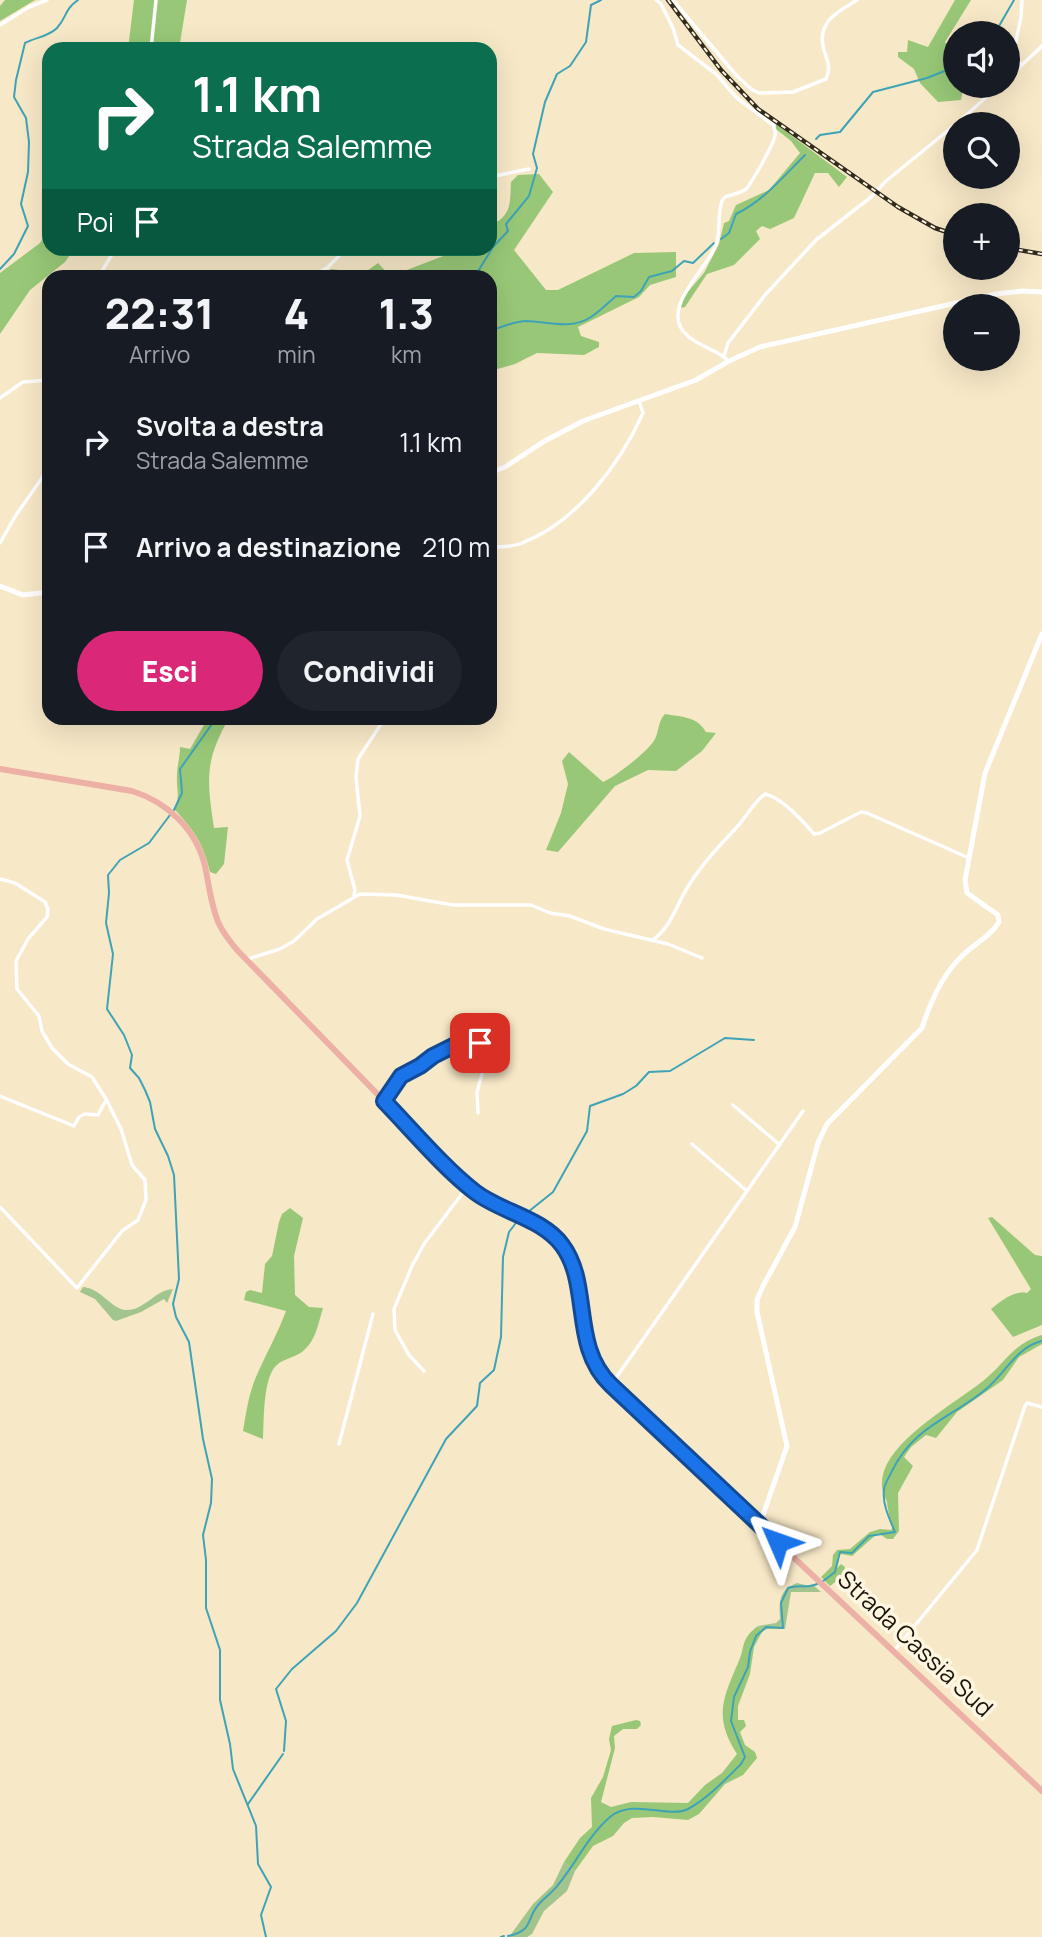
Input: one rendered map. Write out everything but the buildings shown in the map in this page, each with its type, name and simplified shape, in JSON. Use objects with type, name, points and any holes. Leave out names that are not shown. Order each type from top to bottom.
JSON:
[{"type":"main road","name":"Strada Cassia Sud","points":[[0,769],[132,791],[152,799],[172,812],[187,828],[198,847],[220,927],[246,960],[466,1185],[483,1198],[547,1231],[561,1243],[570,1259],[590,1354],[611,1385],[1042,1791]]},
{"type":"street","points":[[0,25],[29,7],[47,0]]},
{"type":"street","points":[[152,42],[156,0]]},
{"type":"street","points":[[656,0],[661,4],[673,28],[678,45],[716,74],[737,98],[773,124],[775,131],[771,147],[750,185],[722,201],[717,243],[702,271],[684,295],[677,313],[678,324],[684,333],[708,350],[726,358]]},
{"type":"street","points":[[673,0],[736,75],[759,93],[793,92],[825,79],[829,71],[823,45],[825,26],[836,12],[858,0]]},
{"type":"street","points":[[1022,0],[1013,55],[1021,65],[1042,46]]},
{"type":"street","points":[[970,112],[985,98]]},
{"type":"street","points":[[726,358],[728,343],[793,264],[828,230],[943,135]]},
{"type":"street","points":[[497,176],[529,169]]},
{"type":"street","points":[[323,270],[339,256]]},
{"type":"street","points":[[497,470],[583,421],[696,380],[726,358],[771,344],[1004,292],[1042,292]]},
{"type":"street","points":[[0,398],[23,382],[42,381]]},
{"type":"street","points":[[497,546],[520,544],[539,535],[572,512],[614,464],[643,413],[638,399]]},
{"type":"street","points":[[0,543],[42,478]]},
{"type":"street","points":[[0,586],[23,595],[42,593]]},
{"type":"street","points":[[760,1524],[787,1446],[759,1323],[757,1300],[794,1227],[818,1143],[827,1124],[922,1028],[928,1009],[951,969],[959,958],[989,934],[999,922],[998,915],[967,892],[965,880],[985,773],[1042,634]]},
{"type":"street","points":[[354,896],[355,890],[347,860],[360,816],[356,767],[358,759],[380,725]]},
{"type":"street","points":[[652,940],[660,935],[688,886],[709,857],[765,794],[802,818],[814,834],[856,814],[867,813],[970,858]]},
{"type":"street","points":[[0,879],[15,883],[45,902],[47,917],[28,939],[16,961],[17,989],[39,1016],[42,1031],[52,1048],[68,1064],[92,1077],[106,1099],[121,1129],[132,1165],[145,1180],[146,1200],[138,1220],[122,1231],[78,1288],[0,1207]]},
{"type":"street","points":[[246,960],[294,941],[317,919],[359,894],[396,895],[453,905],[531,905],[604,929],[674,946],[702,958]]},
{"type":"street","points":[[384,1101],[401,1076],[433,1056],[459,1045],[488,1044],[477,1092],[478,1112]]},
{"type":"street","points":[[0,1096],[74,1126],[79,1117],[85,1114],[97,1115],[106,1099]]},
{"type":"street","points":[[733,1105],[780,1145]]},
{"type":"street","points":[[611,1385],[803,1111]]},
{"type":"street","points":[[692,1144],[747,1191]]},
{"type":"street","points":[[424,1371],[409,1354],[395,1330],[394,1309],[424,1244],[466,1185]]},
{"type":"street","points":[[339,1444],[373,1314]]},
{"type":"street","points":[[894,1651],[977,1550],[1025,1406],[1032,1404],[1042,1407]]},
{"type":"green space","points":[[5,0],[35,0],[0,21],[0,6]]},
{"type":"green space","points":[[134,0],[187,0],[180,42],[129,42]]},
{"type":"green space","points":[[955,0],[971,0],[958,21],[943,21],[943,98],[961,100],[938,102],[920,83],[914,69],[898,57],[898,52],[907,52],[908,40],[928,47]]},
{"type":"green space","points":[[776,124],[847,177],[839,187],[828,173],[815,173],[794,218],[770,229],[762,226],[756,231],[760,239],[734,265],[707,274],[685,307],[680,308],[685,295],[704,273],[719,244],[724,223],[729,221],[736,205],[769,190],[800,153],[791,141],[776,129]]},
{"type":"green space","points":[[539,174],[553,192],[514,250],[546,290],[558,290],[634,253],[676,252],[676,277],[650,285],[639,297],[578,327],[581,336],[599,342],[599,347],[584,355],[537,353],[497,369],[497,270],[407,270],[443,256],[497,256],[497,222],[506,213],[510,202],[511,182],[518,175]]},
{"type":"green space","points":[[42,240],[42,256],[69,256],[55,270],[42,270],[42,280],[30,290],[0,334],[0,273]]},
{"type":"green space","points":[[378,263],[384,270],[368,270]]},
{"type":"green space","points":[[665,714],[688,718],[698,723],[706,732],[716,733],[702,751],[676,771],[648,770],[615,786],[558,852],[546,850],[561,813],[568,784],[562,761],[569,752],[603,782],[632,763],[652,744]]},
{"type":"green space","points":[[204,725],[225,725],[211,759],[209,784],[214,828],[228,827],[224,864],[216,874],[210,872],[197,838],[174,809],[178,796],[180,747],[190,749]]},
{"type":"green space","points":[[290,1208],[303,1218],[294,1256],[295,1295],[309,1307],[323,1308],[316,1332],[307,1348],[280,1362],[270,1375],[263,1439],[243,1431],[245,1417],[254,1383],[286,1311],[244,1300],[246,1292],[250,1290],[262,1293],[265,1264],[272,1256],[282,1214]]},
{"type":"green space","points":[[992,1217],[1035,1255],[1042,1256],[1042,1325],[1013,1337],[991,1309],[1008,1297],[1027,1293],[1031,1289],[988,1218]]},
{"type":"green space","points":[[83,1287],[96,1291],[117,1307],[127,1310],[139,1307],[173,1289],[167,1303],[164,1299],[141,1312],[116,1321],[95,1299],[80,1292]]},
{"type":"green space","points":[[1042,1335],[1042,1344],[1019,1357],[1003,1380],[957,1412],[936,1438],[926,1435],[911,1447],[904,1457],[913,1466],[898,1493],[899,1531],[893,1539],[887,1539],[878,1533],[852,1556],[838,1556],[836,1569],[841,1564],[845,1567],[843,1576],[830,1586],[821,1577],[832,1566],[833,1555],[837,1550],[850,1549],[870,1532],[891,1530],[893,1527],[882,1482],[884,1471],[901,1445],[927,1421],[991,1375],[1016,1349]]},
{"type":"green space","points":[[797,1583],[810,1586],[812,1584],[821,1592],[791,1592],[785,1629],[767,1629],[762,1632],[758,1626],[776,1623],[780,1619],[781,1597]]},
{"type":"green space","points":[[758,1626],[762,1632],[754,1647],[750,1674],[738,1706],[738,1720],[744,1720],[746,1726],[740,1732],[745,1745],[755,1752],[757,1758],[743,1775],[725,1784],[699,1814],[688,1820],[632,1818],[613,1836],[593,1846],[575,1871],[564,1862],[580,1838],[592,1827],[591,1798],[603,1777],[611,1750],[609,1739],[612,1726],[636,1720],[640,1721],[641,1725],[637,1729],[623,1729],[614,1736],[615,1748],[601,1802],[611,1807],[631,1802],[688,1803],[705,1785],[722,1773],[737,1754],[725,1730],[723,1709],[746,1639]]},
{"type":"green space","points":[[564,1862],[575,1871],[567,1891],[544,1911],[532,1934],[527,1937],[509,1937],[533,1904],[553,1885]]},
{"type":"waterway","points":[[0,269],[14,254],[28,226],[21,204],[28,172],[29,142],[26,118],[14,97],[25,43],[53,31],[78,0]]},
{"type":"waterway","points":[[497,243],[508,231],[506,224],[529,196],[537,168],[533,154],[545,102],[557,74],[570,66],[586,42],[591,5],[601,0]]},
{"type":"waterway","points":[[1002,21],[1014,0]]},
{"type":"waterway","points":[[816,139],[820,135],[840,132],[873,92],[943,72]]},
{"type":"waterway","points":[[721,239],[729,233],[736,214],[764,195],[805,155]]},
{"type":"waterway","points":[[497,328],[522,321],[551,324],[583,321],[616,296],[634,297],[649,277],[672,271],[684,261],[693,263],[714,243]]},
{"type":"waterway","points":[[479,270],[487,256]]},
{"type":"waterway","points":[[174,810],[182,793],[180,769],[211,725]]},
{"type":"waterway","points":[[170,815],[149,843],[120,860],[108,875],[106,923],[113,954],[107,1009],[124,1035],[132,1055],[130,1068],[139,1078],[150,1102],[155,1129],[174,1175],[179,1279],[173,1304],[176,1317],[189,1342],[203,1439],[212,1479],[211,1503],[203,1535],[206,1608],[220,1650],[220,1700],[233,1769],[256,1826],[258,1864],[271,1887],[261,1915],[266,1937]]},
{"type":"waterway","points":[[523,1216],[553,1192],[587,1131],[590,1106],[623,1094],[636,1086],[649,1072],[670,1071],[725,1038],[754,1040]]},
{"type":"waterway","points":[[284,1751],[286,1721],[276,1689],[292,1669],[336,1631],[357,1603],[446,1439],[477,1406],[480,1383],[494,1370],[501,1337],[503,1257],[509,1232],[519,1219]]},
{"type":"waterway","points":[[822,1582],[835,1572],[840,1552],[852,1553],[869,1536],[895,1532],[885,1506],[884,1488],[911,1443],[985,1390],[1025,1349],[1042,1341]]},
{"type":"waterway","points":[[508,1936],[526,1927],[541,1901],[556,1888],[595,1833],[610,1817],[629,1809],[671,1812],[688,1809],[709,1794],[741,1764],[745,1757],[731,1721],[734,1697],[748,1667],[756,1636],[766,1627],[783,1628],[781,1603],[788,1588],[817,1584]]},
{"type":"waterway","points":[[248,1804],[283,1754]]},
{"type":"railway","points":[[668,0],[721,70],[758,109],[898,207],[943,231]]},
{"type":"railway","points":[[1020,250],[1042,254]]},
{"type":"route","points":[[480,1043],[453,1046],[407,1071],[384,1101],[466,1185],[483,1198],[547,1231],[561,1243],[574,1271],[590,1354],[607,1382],[778,1542]]}]
